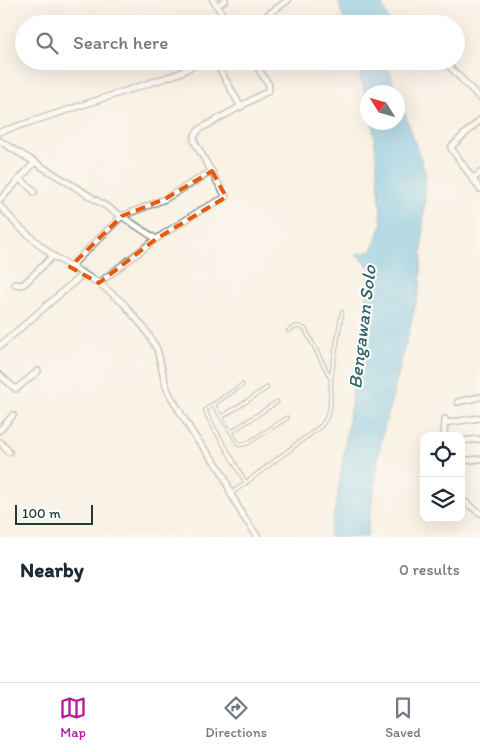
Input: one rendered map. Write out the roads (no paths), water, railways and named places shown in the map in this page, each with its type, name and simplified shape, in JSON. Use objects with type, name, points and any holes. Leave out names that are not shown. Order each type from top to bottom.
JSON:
[{"type":"street","points":[[213,0],[223,15]]},
{"type":"street","points":[[217,6],[225,0]]},
{"type":"street","points":[[267,15],[288,0]]},
{"type":"street","points":[[0,132],[185,70]]},
{"type":"street","points":[[220,70],[240,107]]},
{"type":"street","points":[[99,283],[156,239],[201,210],[226,197],[194,141],[196,133],[200,129],[264,95],[270,89],[259,70]]},
{"type":"street","points":[[453,70],[480,98]]},
{"type":"street","points":[[480,120],[451,148],[480,189]]},
{"type":"street","points":[[0,141],[78,188],[156,239]]},
{"type":"street","points":[[0,200],[35,162]]},
{"type":"street","points":[[70,267],[122,216],[165,199],[212,171]]},
{"type":"street","points":[[474,180],[480,174]]},
{"type":"street","points":[[20,179],[34,192]]},
{"type":"street","points":[[0,206],[18,226],[53,256],[99,283],[124,303],[145,329],[157,349],[170,395],[195,437],[218,466],[224,476],[230,494],[258,537]]},
{"type":"street","points":[[15,284],[21,286],[24,284],[53,256]]},
{"type":"street","points":[[0,346],[83,274]]},
{"type":"street","points":[[0,375],[16,389],[38,371]]},
{"type":"street","points":[[458,402],[480,398]]},
{"type":"street","points":[[0,430],[14,415]]},
{"type":"street","points":[[444,432],[445,421],[480,418]]},
{"type":"street","points":[[465,440],[480,438]]},
{"type":"street","points":[[0,442],[9,452]]},
{"type":"street","points":[[465,461],[480,459]]},
{"type":"street","points":[[465,502],[480,513]]},
{"type":"lane","points":[[230,494],[321,426],[325,421],[330,407],[331,377],[342,312]]},
{"type":"lane","points":[[288,331],[296,326],[305,329],[331,377]]},
{"type":"lane","points":[[242,385],[206,409],[205,412],[246,483]]},
{"type":"lane","points":[[222,418],[267,388]]},
{"type":"lane","points":[[231,432],[277,402]]},
{"type":"lane","points":[[213,404],[239,445],[244,445],[287,418]]},
{"type":"water","points":[[338,0],[380,0],[386,15],[342,15]]},
{"type":"water","points":[[358,70],[389,70],[394,85],[363,85]]},
{"type":"water","points":[[405,114],[426,174],[420,287],[381,441],[367,537],[329,537],[336,505],[371,269],[356,254],[372,251],[382,224],[374,130],[405,130]]},
{"type":"water label","name":"Bengawan Solo","points":[[362,327]]}]
